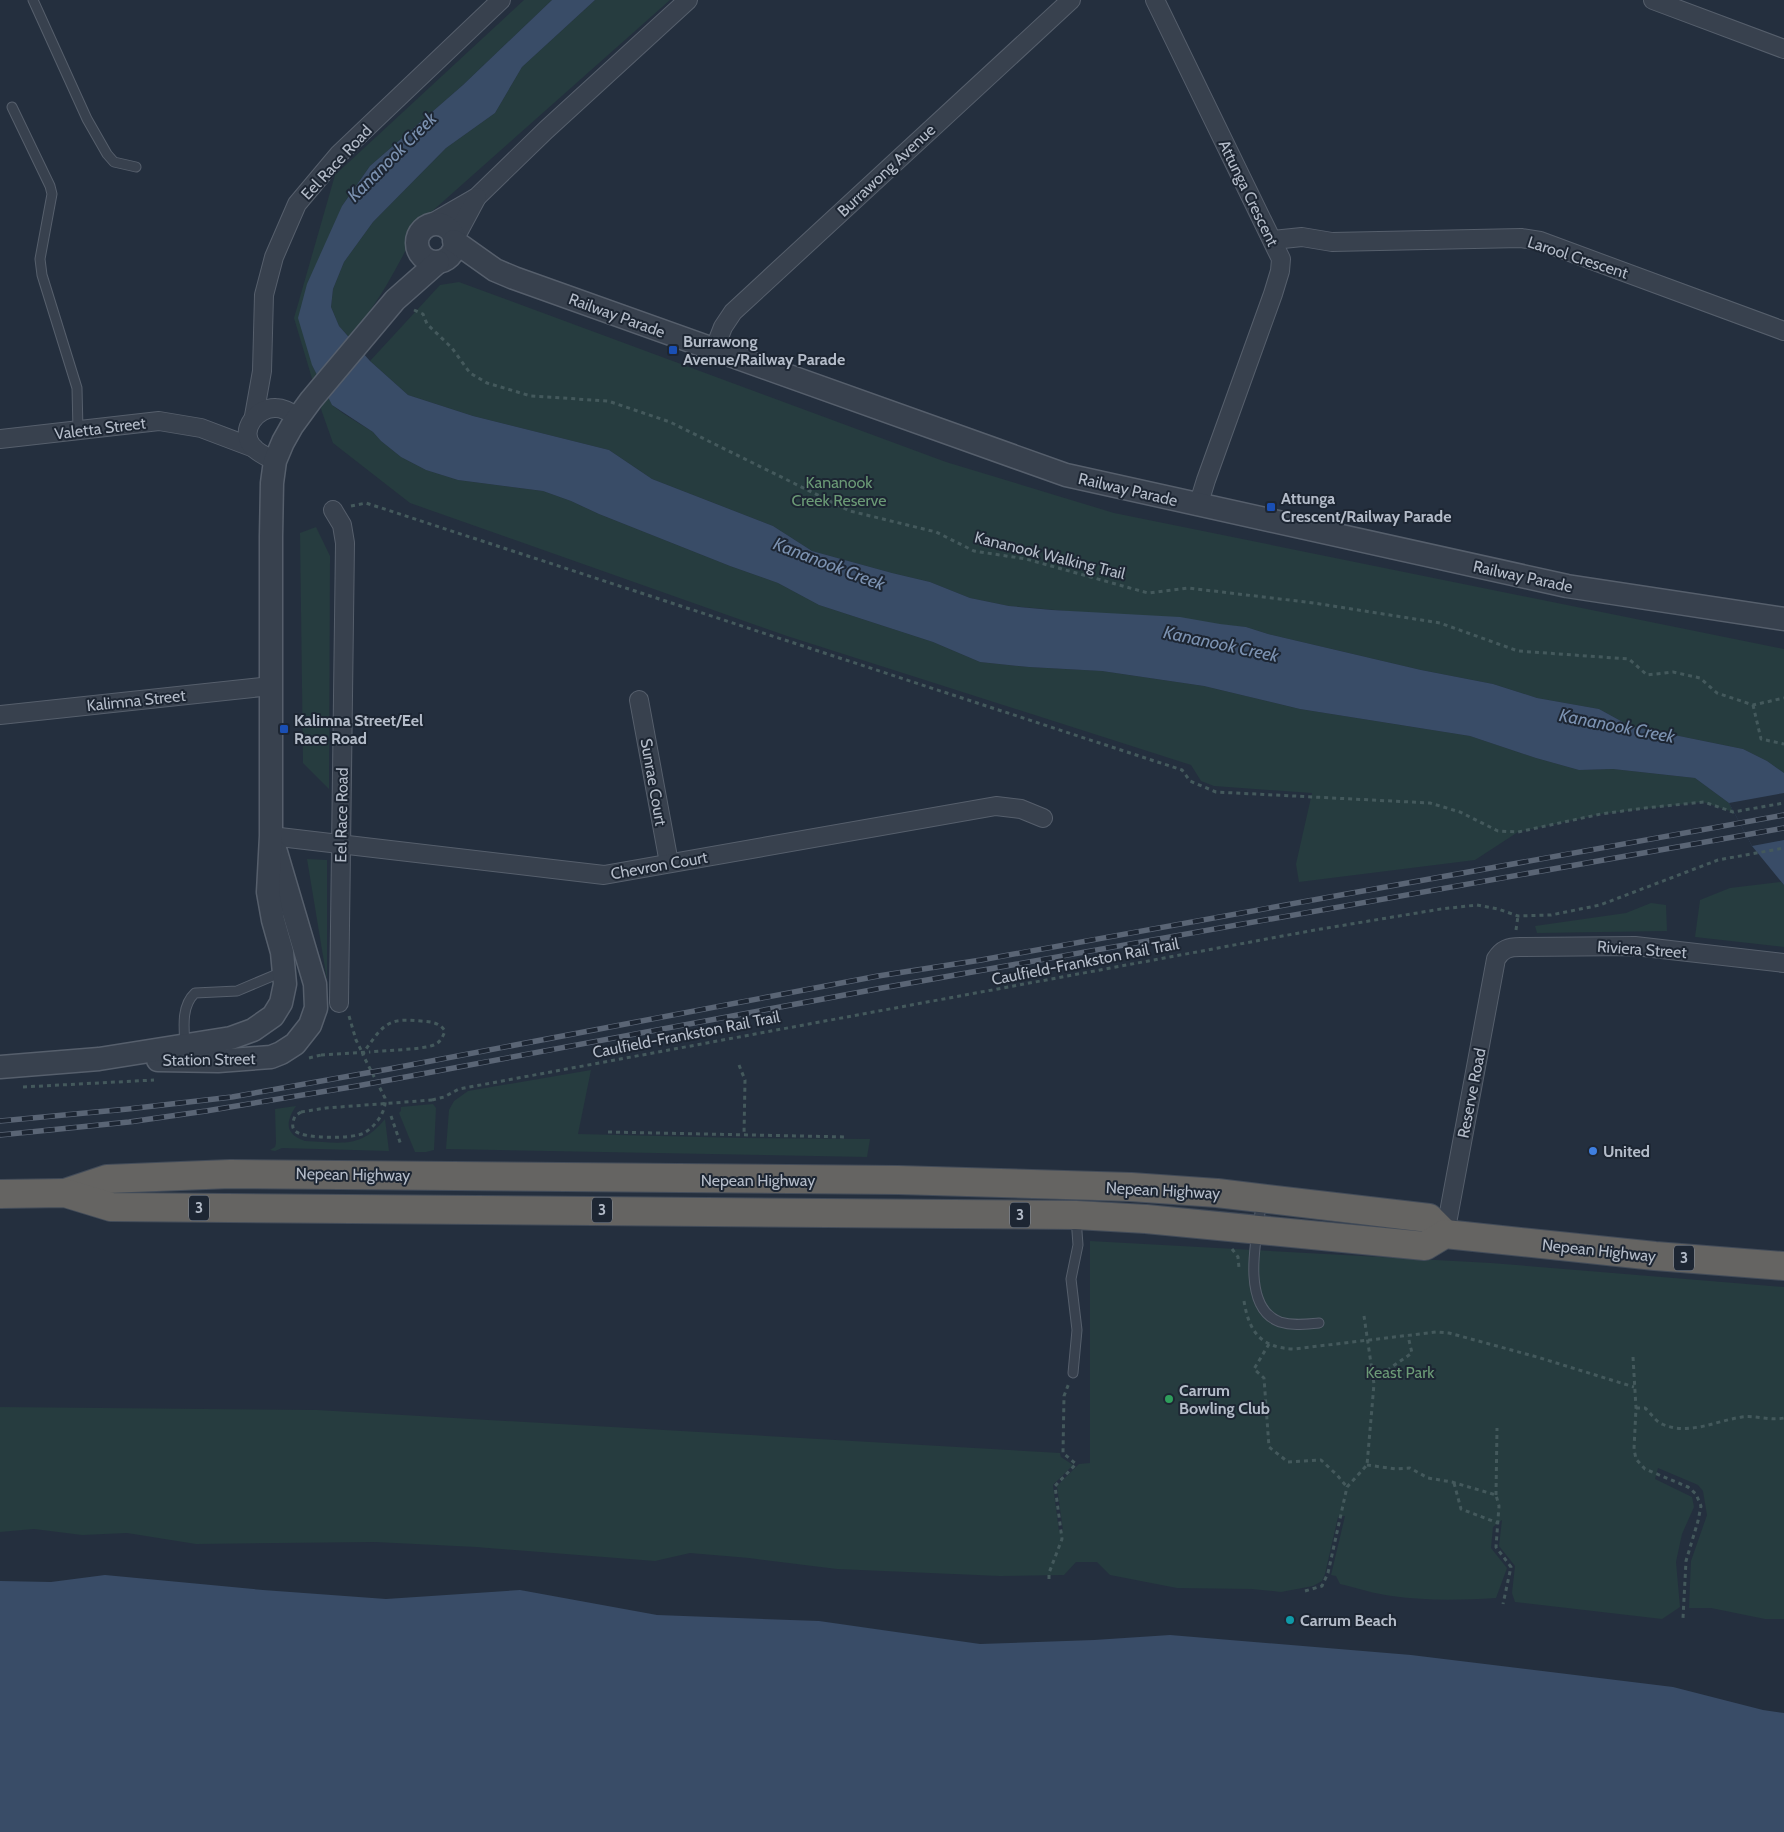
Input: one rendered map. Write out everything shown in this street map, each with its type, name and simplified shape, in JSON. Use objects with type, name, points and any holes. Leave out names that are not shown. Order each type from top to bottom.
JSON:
[{"type":"highway","name":"Nepean Highway","points":[[0,1194],[65,1193],[107,1179],[230,1174],[908,1181],[1131,1187],[1217,1192],[1429,1218],[1445,1234]]},
{"type":"highway","points":[[335,1174],[335,1208]]},
{"type":"highway","name":"Nepean Highway","points":[[65,1193],[111,1207],[1076,1215],[1146,1219],[1425,1246],[1445,1234],[1656,1256],[1784,1266]]},
{"type":"street","name":"Eel Race Road","points":[[254,418],[262,371],[264,295],[274,257],[298,204],[339,154],[501,0]]},
{"type":"street","points":[[404,305],[402,285],[421,232],[477,197],[546,130],[688,0]]},
{"type":"street","name":"Burrawong Avenue","points":[[714,350],[723,327],[733,312],[1071,0]]},
{"type":"street","name":"Attunga Crescent","points":[[1155,0],[1281,259],[1280,271],[1273,294],[1198,506]]},
{"type":"street","points":[[1653,0],[1784,48]]},
{"type":"street","points":[[285,971],[268,898],[271,836],[270,537],[272,483],[276,461],[297,409],[373,328],[404,305],[439,261],[451,254],[454,240],[477,197]]},
{"type":"street","name":"Railway Parade","points":[[421,232],[433,224],[441,224],[448,229],[454,240],[495,270]]},
{"type":"street","points":[[421,232],[417,247],[420,254],[426,260],[439,261]]},
{"type":"street","name":"Larool Crescent","points":[[1276,248],[1332,242],[1521,238],[1540,241],[1784,331]]},
{"type":"street","name":"Railway Parade","points":[[439,261],[495,270],[1066,475],[1198,506],[1567,586],[1784,619]]},
{"type":"street","name":"Eel Race Road","points":[[262,371],[266,391],[269,399],[275,406],[297,409]]},
{"type":"street","points":[[254,448],[250,444],[248,432],[254,418],[260,411],[267,409],[297,409]]},
{"type":"street","name":"Valetta Street","points":[[201,428],[241,426],[248,424],[254,418]]},
{"type":"street","name":"Valetta Street","points":[[0,439],[159,421],[201,428],[254,448],[276,461]]},
{"type":"street","name":"Eel Race Road","points":[[334,510],[342,525],[346,543],[340,1003]]},
{"type":"street","name":"Kalimna Street","points":[[0,715],[271,686]]},
{"type":"street","name":"Sunrae Court","points":[[639,700],[669,863]]},
{"type":"street","name":"Chevron Court","points":[[271,836],[604,874],[996,806],[1021,809],[1043,818]]},
{"type":"street","name":"Station Street","points":[[99,1059],[212,1061],[260,1059],[276,1055],[291,1047],[307,1029],[316,1008],[316,984],[271,836]]},
{"type":"street","name":"Riviera Street","points":[[1500,952],[1509,947],[1520,946],[1635,946],[1784,963]]},
{"type":"street","name":"Reserve Road","points":[[1445,1234],[1496,959],[1500,952]]},
{"type":"street","name":"Station Street","points":[[0,1068],[99,1059],[231,1038],[265,1023],[276,1012],[285,989],[285,971]]},
{"type":"lane","points":[[33,0],[87,120],[114,162],[136,167]]},
{"type":"lane","points":[[12,107],[50,186],[52,194],[40,259],[51,304],[78,388],[78,430]]},
{"type":"lane","points":[[186,1046],[185,1015],[189,1000],[194,993],[237,991],[285,971]]},
{"type":"lane","points":[[1262,1198],[1254,1280],[1257,1297],[1263,1309],[1274,1319],[1282,1323],[1296,1325],[1319,1323]]},
{"type":"lane","points":[[1073,1374],[1077,1330],[1071,1279],[1078,1245],[1076,1215]]},
{"type":"path","name":"Kananook Walking Trail","points":[[404,305],[422,314],[427,324],[452,348],[470,373],[487,383],[531,396],[608,401],[670,422],[850,511],[936,532],[974,552],[1026,559],[1148,593],[1188,588],[1314,604],[1440,623],[1518,651],[1630,659],[1647,675],[1673,672],[1700,678],[1717,693],[1753,705]]},
{"type":"path","points":[[334,510],[366,503],[1182,770],[1190,781],[1216,792],[1430,803],[1460,812],[1498,831],[1518,832],[1601,814],[1704,802],[1734,812],[1784,803]]},
{"type":"path","points":[[1784,698],[1753,705],[1761,739],[1784,744]]},
{"type":"path","name":"Caulfield-Frankston Rail Trail","points":[[363,1054],[385,1098],[385,1103],[380,1116],[372,1126],[363,1134],[350,1137],[304,1136],[296,1131],[293,1126],[295,1116],[302,1112],[326,1108],[432,1100],[444,1097],[459,1089],[1305,932],[1441,909],[1477,905],[1498,909],[1518,916],[1551,915],[1600,905],[1718,860],[1784,848]]},
{"type":"path","points":[[321,1055],[370,1052],[418,1048],[436,1044],[443,1038],[445,1031],[441,1026],[433,1022],[396,1020],[382,1028],[363,1054],[356,1040],[350,1019]]},
{"type":"path","points":[[739,1065],[745,1080],[744,1135]]},
{"type":"path","points":[[391,1116],[401,1145]]},
{"type":"path","points":[[608,1132],[846,1137]]},
{"type":"path","points":[[1224,1244],[1232,1249],[1238,1257],[1240,1273]]},
{"type":"path","points":[[1243,1297],[1252,1330],[1269,1344],[1284,1348],[1294,1349],[1436,1332],[1449,1333],[1537,1357],[1634,1387]]},
{"type":"path","points":[[1305,1591],[1322,1586],[1328,1573],[1347,1487],[1367,1465],[1374,1384],[1364,1316]]},
{"type":"path","points":[[1372,1376],[1383,1373],[1412,1353],[1408,1336]]},
{"type":"path","points":[[1269,1344],[1254,1369],[1264,1378],[1269,1448],[1288,1462],[1321,1460],[1337,1474],[1347,1487]]},
{"type":"path","points":[[1633,1357],[1636,1408],[1634,1449],[1636,1459],[1645,1468],[1688,1487],[1696,1494],[1701,1506],[1686,1561],[1683,1618]]},
{"type":"path","points":[[1049,1579],[1049,1573],[1062,1539],[1055,1486],[1076,1464],[1063,1453],[1064,1396],[1073,1374]]},
{"type":"path","points":[[1636,1408],[1645,1408],[1661,1424],[1688,1429],[1740,1417],[1776,1420],[1784,1418]]},
{"type":"path","points":[[1497,1428],[1496,1495],[1499,1506],[1496,1547],[1511,1567],[1503,1604]]},
{"type":"path","points":[[1367,1465],[1396,1469],[1410,1468],[1428,1478],[1496,1495]]},
{"type":"path","points":[[1454,1483],[1461,1509],[1498,1523]]},
{"type":"green space","points":[[524,0],[552,0],[463,85],[370,166],[342,206],[312,365],[332,405],[373,432],[401,457],[426,470],[458,480],[543,491],[730,566],[778,583],[819,605],[933,642],[980,662],[1102,671],[1204,686],[1300,709],[1470,736],[1579,770],[1613,769],[1695,778],[1729,803],[1733,812],[1703,802],[1601,814],[1518,832],[1475,860],[1299,882],[1296,864],[1312,793],[1214,786],[1201,781],[1191,765],[787,636],[410,503],[333,443],[294,318],[335,175]]},
{"type":"green space","points":[[595,0],[670,0],[420,222],[379,297],[349,337],[339,326],[331,307],[333,289],[344,262],[373,222],[446,148],[495,113],[522,67]]},
{"type":"green space","name":"Kananook Creek Reserve","points":[[459,282],[946,462],[1114,513],[1784,649],[1784,773],[1767,761],[1743,749],[1630,726],[1599,709],[1537,698],[1493,684],[1421,670],[1268,634],[1246,627],[1009,606],[970,598],[930,582],[812,551],[773,526],[652,479],[609,450],[473,416],[408,395],[370,361],[440,285]]},
{"type":"green space","points":[[316,527],[330,556],[329,789],[303,763],[300,533]]},
{"type":"green space","points":[[307,859],[327,860],[327,980]]},
{"type":"green space","points":[[1781,882],[1784,885],[1784,947],[1695,937],[1700,900],[1730,888]]},
{"type":"green space","points":[[1651,903],[1666,905],[1667,931],[1537,933],[1535,926],[1626,913]]},
{"type":"green space","points":[[591,1070],[578,1134],[870,1139],[867,1157],[446,1149],[449,1110],[454,1101],[468,1091]]},
{"type":"green space","points":[[433,1104],[436,1108],[434,1150],[415,1152],[399,1113],[401,1107]]},
{"type":"green space","points":[[296,1106],[290,1117],[289,1126],[293,1135],[298,1138],[305,1141],[349,1142],[367,1136],[385,1119],[389,1151],[282,1148],[275,1151],[270,1150],[275,1147],[276,1143],[275,1109]]},
{"type":"green space","name":"Keast Park","points":[[1090,1241],[1491,1263],[1784,1287],[1784,1619],[1765,1619],[1711,1608],[1689,1608],[1691,1561],[1707,1515],[1703,1491],[1698,1485],[1658,1468],[1655,1479],[1692,1497],[1694,1507],[1682,1534],[1676,1562],[1680,1607],[1662,1619],[1515,1602],[1512,1593],[1515,1566],[1499,1546],[1502,1520],[1493,1527],[1491,1548],[1507,1568],[1496,1598],[1457,1600],[1392,1596],[1340,1584],[1336,1576],[1331,1575],[1345,1516],[1338,1517],[1322,1581],[1313,1586],[1281,1592],[1252,1589],[1177,1588],[1110,1575],[1097,1562],[1076,1562],[1064,1575],[1000,1576],[837,1569],[690,1553],[655,1561],[476,1547],[375,1542],[196,1544],[127,1533],[82,1535],[34,1529],[0,1532],[0,1407],[317,1410],[1060,1453],[1061,1457],[1073,1465],[1053,1485],[1059,1531],[1063,1531],[1057,1486],[1079,1464],[1090,1463]]},
{"type":"water","name":"Kananook Creek","points":[[552,0],[595,0],[522,67],[495,113],[446,148],[373,222],[344,262],[333,289],[331,307],[339,326],[370,361],[408,395],[473,416],[609,450],[652,479],[773,526],[812,551],[930,582],[970,598],[1009,606],[1180,617],[1246,627],[1268,634],[1421,670],[1493,684],[1537,698],[1599,709],[1630,726],[1743,749],[1767,761],[1784,773],[1784,885],[1752,846],[1729,803],[1695,778],[1613,769],[1579,770],[1470,736],[1300,709],[1204,686],[1102,671],[980,662],[933,642],[819,605],[778,583],[730,566],[543,491],[458,480],[426,470],[401,457],[373,432],[332,405],[312,365],[298,318],[307,284],[342,206],[370,166],[463,85]]},
{"type":"water","points":[[105,1575],[386,1599],[520,1590],[657,1615],[819,1621],[980,1644],[1170,1635],[1411,1655],[1673,1687],[1763,1710],[1784,1713],[1784,1832],[0,1832],[0,1581],[51,1582]]},
{"type":"pier","points":[[1784,793],[1784,840],[1752,846],[1729,803]]},
{"type":"railway","points":[[0,1121],[232,1097],[878,976],[981,960],[1784,815]]},
{"type":"railway","points":[[0,1135],[129,1122],[357,1086],[882,988],[1784,828]]},
{"type":"place","name":"Burrawong Avenue/Railway Parade","points":[[673,350]]},
{"type":"place","name":"Attunga Crescent/Railway Parade","points":[[1271,507]]},
{"type":"place","name":"Kalimna Street/Eel Race Road","points":[[284,729]]},
{"type":"place","name":"United","points":[[1593,1151]]},
{"type":"place","name":"Carrum Bowling Club","points":[[1169,1399]]},
{"type":"place","name":"Carrum Beach","points":[[1290,1620]]}]
